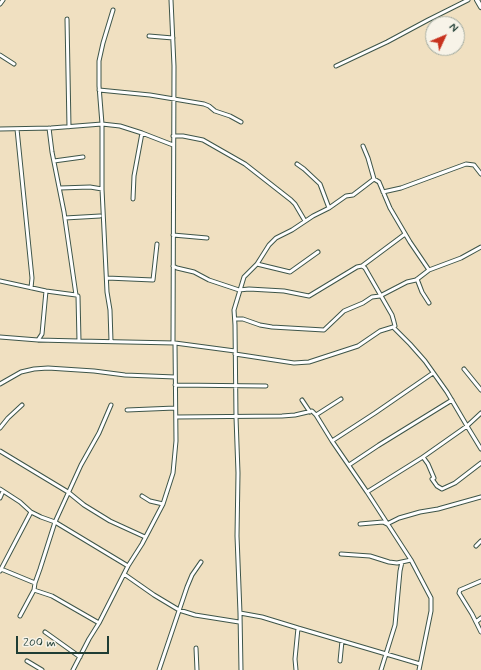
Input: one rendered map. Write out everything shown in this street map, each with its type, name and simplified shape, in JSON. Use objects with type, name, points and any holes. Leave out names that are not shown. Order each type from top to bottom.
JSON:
[{"type":"street","points":[[0,4],[4,0]]},
{"type":"street","points":[[73,670],[128,566],[163,504],[173,474],[176,441],[176,408],[173,266],[174,66],[172,0]]},
{"type":"street","points":[[336,66],[387,42],[468,0]]},
{"type":"street","points":[[477,0],[481,7]]},
{"type":"street","points":[[111,341],[102,189],[102,124],[99,90],[99,62],[113,10]]},
{"type":"street","points":[[67,18],[69,127]]},
{"type":"street","points":[[149,36],[173,38]]},
{"type":"street","points":[[0,55],[14,64]]},
{"type":"street","points":[[99,90],[150,95],[204,104],[215,111],[230,116],[241,122]]},
{"type":"street","points":[[0,129],[49,128],[102,124],[120,126],[173,145]]},
{"type":"street","points":[[49,128],[65,218],[76,294],[78,296],[79,341]]},
{"type":"street","points":[[17,129],[32,278],[31,288]]},
{"type":"street","points":[[133,199],[134,176],[142,133]]},
{"type":"street","points":[[173,136],[184,136],[203,140],[245,164],[291,200],[305,221]]},
{"type":"street","points":[[363,146],[374,179],[379,182],[386,201],[405,234],[429,270]]},
{"type":"street","points":[[54,161],[83,157]]},
{"type":"street","points":[[297,164],[320,184],[329,208]]},
{"type":"street","points":[[383,192],[400,188],[466,164],[474,165],[481,174]]},
{"type":"street","points":[[241,670],[237,536],[238,473],[234,310],[239,290],[244,277],[257,264],[272,242],[329,208],[346,196],[353,195],[374,179]]},
{"type":"street","points":[[60,188],[90,187],[102,189]]},
{"type":"street","points":[[65,218],[100,216]]},
{"type":"street","points":[[173,266],[187,269],[209,280],[239,290],[249,289],[284,291],[309,296],[320,291],[357,267],[362,266],[405,234]]},
{"type":"street","points":[[174,235],[207,238]]},
{"type":"street","points":[[107,278],[154,280],[157,244]]},
{"type":"street","points":[[235,319],[243,318],[260,325],[324,330],[344,311],[363,303],[372,297],[380,296],[416,279],[429,270],[461,258],[481,247]]},
{"type":"street","points":[[257,264],[290,272],[318,252]]},
{"type":"street","points":[[362,266],[365,268],[392,315],[395,326],[393,327]]},
{"type":"street","points":[[416,279],[429,303]]},
{"type":"street","points":[[0,280],[46,291],[76,294]]},
{"type":"street","points":[[38,340],[42,334],[46,291]]},
{"type":"street","points":[[0,337],[38,340],[174,343],[294,363],[309,362],[350,349],[358,346],[380,331],[393,327]]},
{"type":"street","points":[[393,327],[410,344],[433,373],[452,400],[481,449]]},
{"type":"street","points":[[0,384],[21,372],[48,368],[125,375],[175,377]]},
{"type":"street","points":[[464,369],[481,390]]},
{"type":"street","points":[[332,441],[433,373]]},
{"type":"street","points":[[175,385],[266,386]]},
{"type":"street","points":[[316,415],[341,399]]},
{"type":"street","points":[[302,400],[310,412]]},
{"type":"street","points":[[379,445],[452,400]]},
{"type":"street","points":[[0,428],[22,405]]},
{"type":"street","points":[[20,616],[34,590],[34,583],[55,522],[68,492],[99,433],[111,405]]},
{"type":"street","points":[[127,410],[176,408]]},
{"type":"street","points":[[176,417],[295,415],[314,412],[411,560],[428,592],[432,604],[419,670]]},
{"type":"street","points":[[367,492],[423,458],[467,426],[481,413]]},
{"type":"street","points":[[332,441],[374,416]]},
{"type":"street","points":[[349,465],[400,431]]},
{"type":"street","points":[[0,450],[68,492],[84,505],[110,521],[145,537]]},
{"type":"street","points":[[423,458],[428,464],[437,486],[442,489],[455,483],[481,463]]},
{"type":"street","points":[[0,498],[1,490],[20,502],[31,512],[55,522],[128,566]]},
{"type":"street","points":[[142,496],[150,501],[163,504]]},
{"type":"street","points":[[360,524],[383,522],[387,524],[399,518],[481,497]]},
{"type":"street","points":[[31,512],[1,570],[34,583]]},
{"type":"street","points":[[476,546],[481,541]]},
{"type":"street","points":[[341,554],[370,556],[390,562],[411,560]]},
{"type":"street","points":[[159,670],[192,575],[201,562]]},
{"type":"street","points":[[381,670],[395,625],[402,562]]},
{"type":"street","points":[[124,574],[179,610],[195,615],[239,622]]},
{"type":"street","points":[[481,581],[460,590],[461,598],[469,609],[481,632]]},
{"type":"street","points":[[34,590],[52,596],[99,623]]},
{"type":"street","points":[[240,613],[262,617],[420,664]]},
{"type":"street","points":[[476,622],[481,618]]},
{"type":"street","points":[[296,670],[295,659],[298,628]]},
{"type":"street","points":[[45,632],[80,657]]},
{"type":"street","points":[[340,661],[342,641]]},
{"type":"street","points":[[196,648],[196,670]]},
{"type":"street","points":[[27,661],[42,670]]}]
